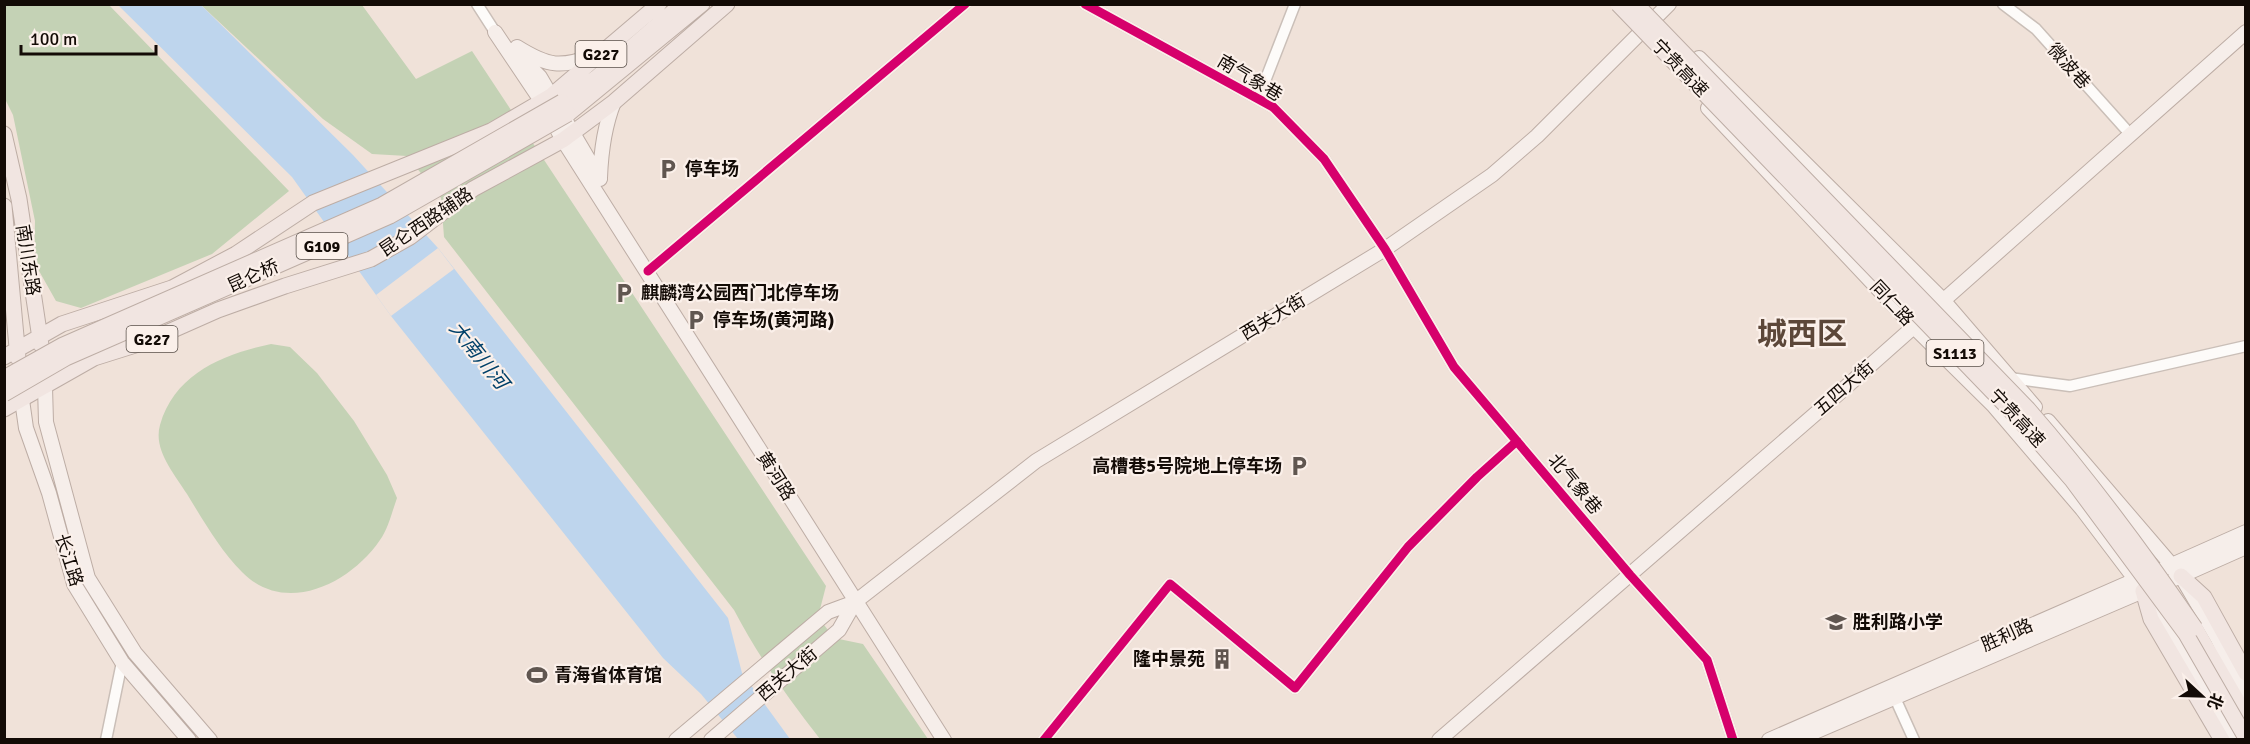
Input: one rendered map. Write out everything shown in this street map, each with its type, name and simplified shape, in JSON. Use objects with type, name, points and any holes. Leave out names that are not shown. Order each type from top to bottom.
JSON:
[{"type":"highway","name":"G227","points":[[11,353],[62,324],[172,288],[236,254],[313,203],[491,130],[546,99],[659,4]]},
{"type":"highway","name":"昆仑桥","points":[[4,378],[63,345],[382,205],[562,102],[596,78],[682,4]]},
{"type":"highway","name":"昆仑桥","points":[[4,394],[66,358],[390,216],[568,114],[702,4]]},
{"type":"highway","name":"昆仑西路辅路","points":[[4,409],[94,357],[148,341],[218,310],[285,285],[371,259],[410,237],[473,189],[568,136],[614,102],[727,4]]},
{"type":"highway","name":"宁贵高速","points":[[1618,4],[2018,418],[2072,480],[2186,634],[2246,738]]},
{"type":"highway","name":"宁贵高速","points":[[1636,4],[2028,409],[2082,472],[2145,554],[2195,628],[2246,716]]},
{"type":"highway","name":"南川东路","points":[[4,134],[19,199],[45,387]]},
{"type":"highway","name":"南川东路","points":[[4,206],[11,353]]},
{"type":"highway","name":"长江路","points":[[11,353],[22,400]]},
{"type":"highway","points":[[2176,571],[2204,597],[2245,672]]},
{"type":"highway","points":[[2139,585],[2151,619],[2222,740]]},
{"type":"main road","name":"同仁路","points":[[1609,4],[1914,327],[1993,405],[2082,509],[2139,585],[2184,651],[2233,740]]},
{"type":"main road","name":"同仁路","points":[[1645,4],[1943,300],[2131,516],[2176,571],[2218,639],[2246,695]]},
{"type":"main road","name":"西关大街","points":[[676,740],[828,612],[855,602],[1036,461],[1385,249],[1492,175],[1537,136],[1640,36],[1669,4]]},
{"type":"main road","points":[[495,32],[546,64],[574,63],[602,53]]},
{"type":"main road","points":[[495,32],[540,77],[546,99],[611,211]]},
{"type":"main road","name":"五四大街","points":[[1438,740],[1914,327],[2246,32]]},
{"type":"main road","points":[[600,179],[606,122],[614,102]]},
{"type":"main road","points":[[568,136],[600,179],[611,211]]},
{"type":"main road","name":"黄河路","points":[[611,211],[855,602],[944,740]]},
{"type":"main road","name":"长江路","points":[[45,387],[46,422],[88,578],[135,653],[210,740]]},
{"type":"main road","name":"长江路","points":[[22,400],[26,428],[49,493],[74,585],[122,662],[189,740]]},
{"type":"main road","name":"胜利路","points":[[2176,571],[2246,532]]},
{"type":"main road","name":"胜利路","points":[[1769,740],[2139,585],[2246,547]]},
{"type":"main road","name":"胜利路","points":[[1796,740],[1895,698],[2139,585]]},
{"type":"main road","name":"西关大街","points":[[714,737],[838,630],[855,602]]},
{"type":"street","points":[[477,4],[495,32]]},
{"type":"street","points":[[648,271],[965,4]]},
{"type":"street","name":"南气象巷","points":[[1085,4],[1273,107],[1324,159],[1385,249]]},
{"type":"street","points":[[1258,99],[1295,4]]},
{"type":"street","name":"微波巷","points":[[2002,4],[2036,29],[2130,135]]},
{"type":"street","name":"北气象巷","points":[[1385,249],[1454,367],[1630,575],[1707,660],[1733,740]]},
{"type":"street","points":[[2010,378],[2070,386],[2246,346]]},
{"type":"street","points":[[1044,740],[1170,584],[1295,688],[1408,547],[1477,477],[1517,441]]},
{"type":"street","points":[[106,740],[122,662]]},
{"type":"street","points":[[1895,698],[1914,740]]},
{"type":"green space","points":[[4,5],[109,5],[289,191],[212,254],[81,308],[56,301],[34,262],[35,221],[13,115],[5,99]]},
{"type":"green space","points":[[201,5],[362,5],[416,79],[472,51],[826,586],[818,617],[834,638],[863,644],[928,739],[820,739],[774,676],[734,610],[444,237],[441,198],[407,156],[372,154],[323,119]]},
{"type":"green space","points":[[271,344],[290,347],[317,373],[354,421],[387,475],[397,498],[385,531],[367,556],[352,570],[334,581],[316,589],[297,593],[277,592],[259,585],[242,572],[212,534],[171,470],[159,443],[160,425],[167,407],[189,379],[219,360]]},
{"type":"water","name":"大南川河","points":[[118,5],[201,5],[353,155],[438,248],[728,618],[742,673],[790,739],[738,739],[701,694],[663,658],[391,316],[292,177]]},
{"type":"pier","points":[[438,248],[454,269],[391,316],[376,295]]},
{"type":"cycle path","points":[[648,271],[965,4]]},
{"type":"cycle path","points":[[1085,4],[1273,107],[1324,159],[1385,249],[1454,367],[1630,575],[1707,660],[1733,740]]},
{"type":"cycle path","points":[[1044,740],[1170,584],[1295,688],[1408,547],[1477,477],[1517,441]]},
{"type":"place","name":"停车场","points":[[668,169]]},
{"type":"place","name":"麒麟湾公园西门北停车场","points":[[624,293]]},
{"type":"place","name":"停车场(黄河路)","points":[[696,320]]},
{"type":"place","name":"高槽巷5号院地上停车场","points":[[1299,466]]},
{"type":"place","name":"胜利路小学","points":[[1836,622]]},
{"type":"place","name":"隆中景苑","points":[[1222,659]]},
{"type":"place","name":"青海省体育馆","points":[[537,675]]},
{"type":"district","name":"城西区","points":[[1802,334]]}]
